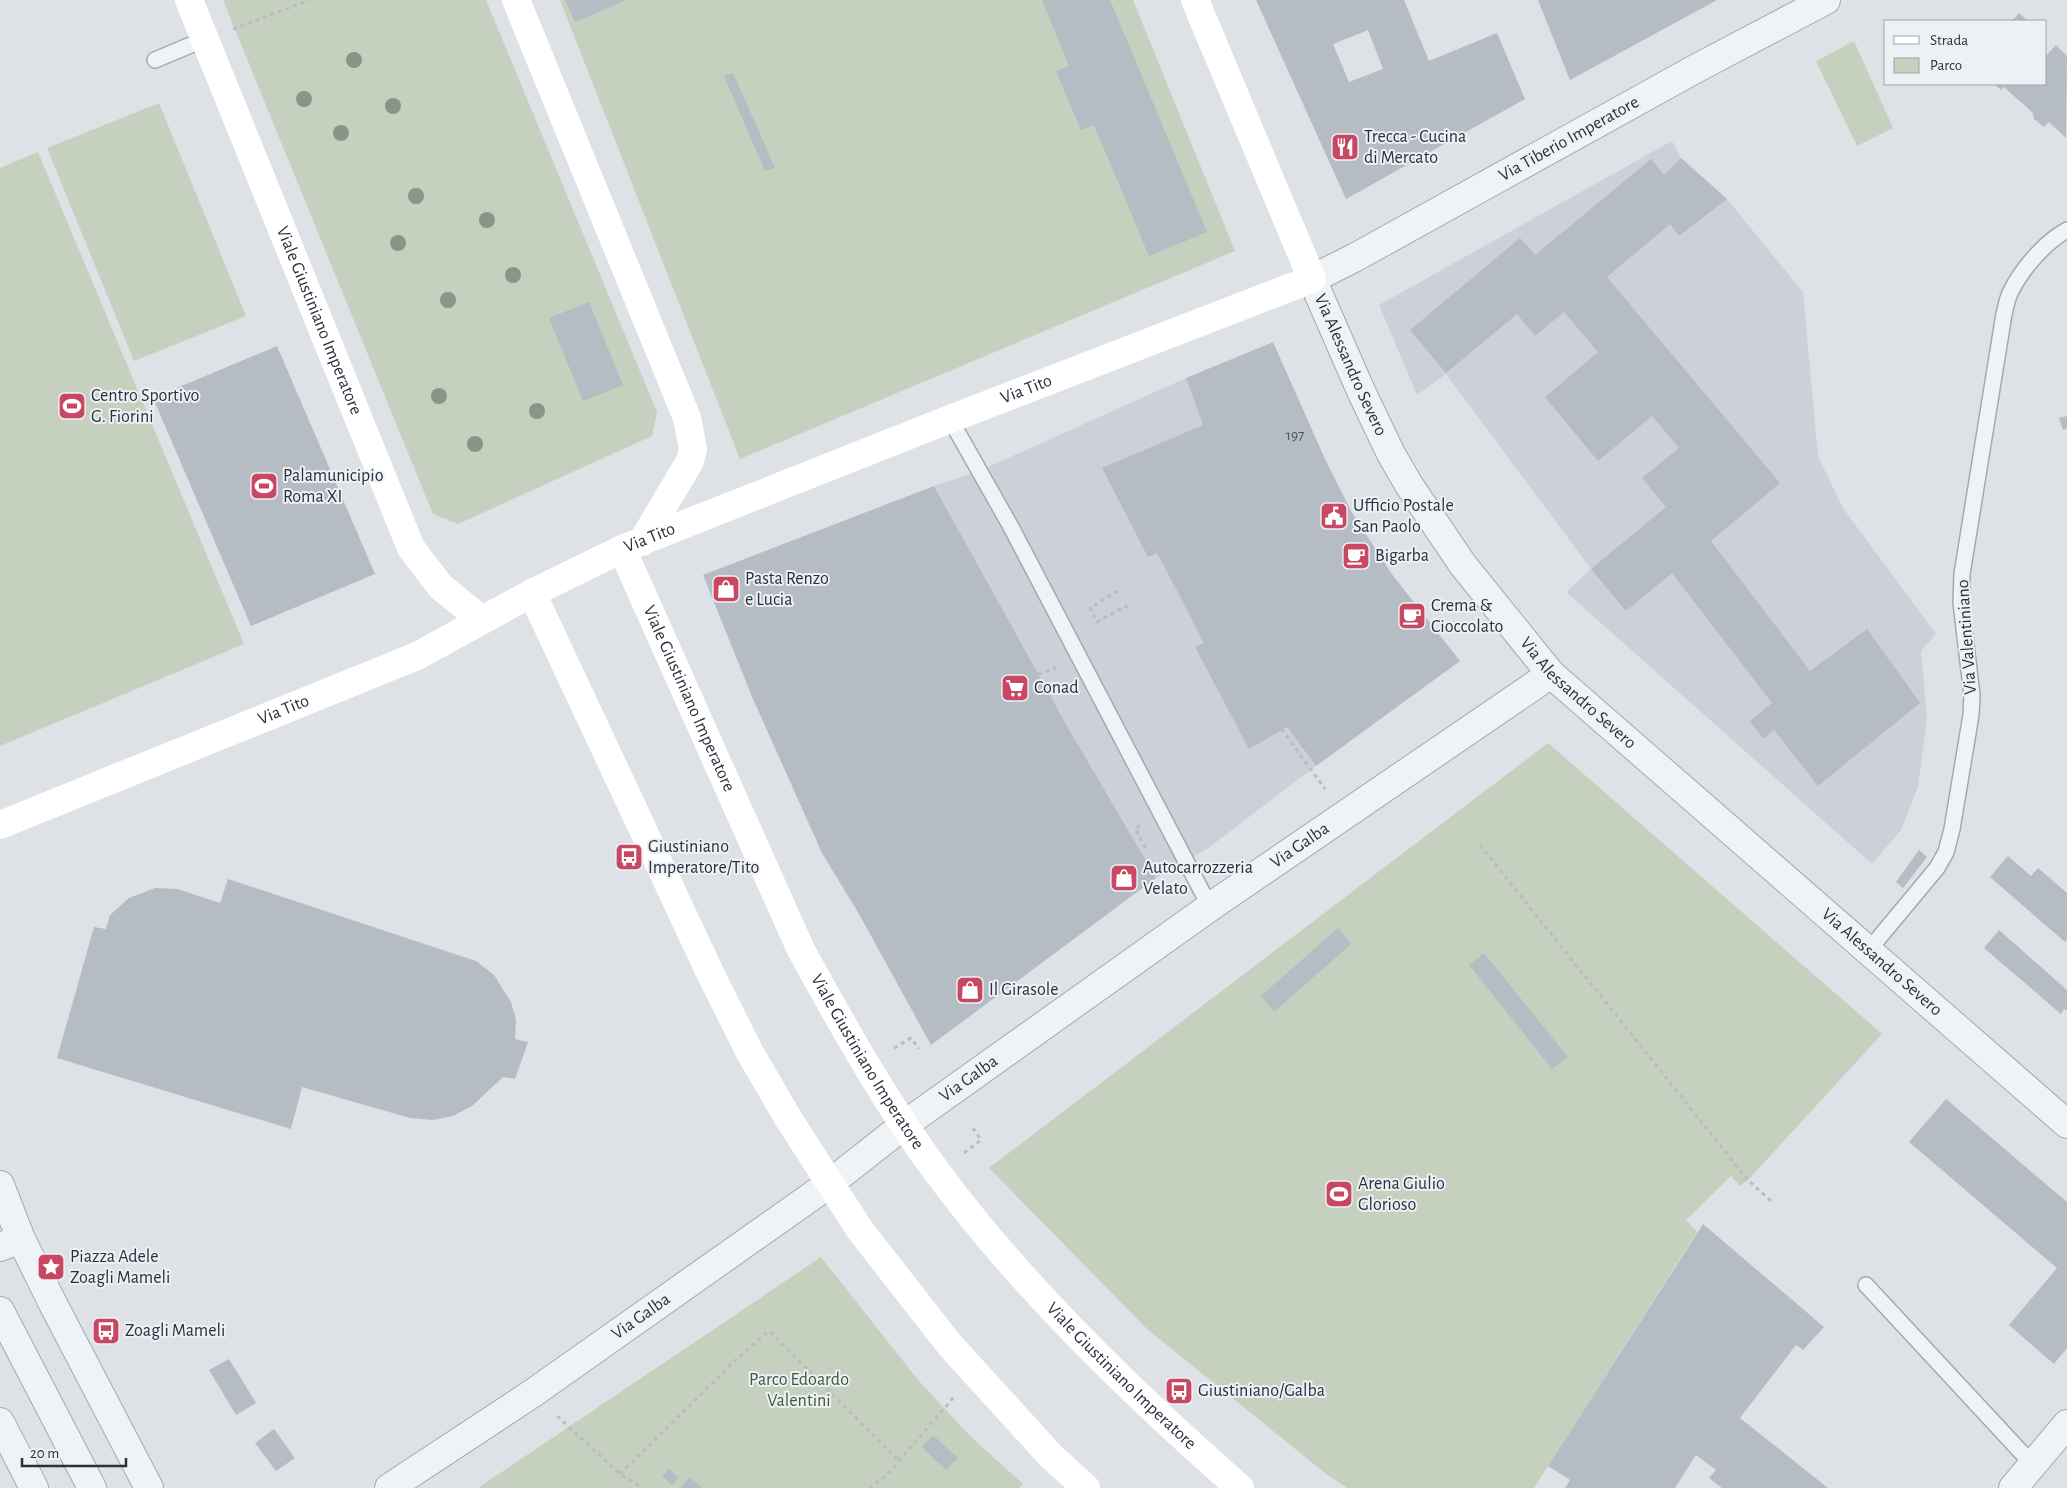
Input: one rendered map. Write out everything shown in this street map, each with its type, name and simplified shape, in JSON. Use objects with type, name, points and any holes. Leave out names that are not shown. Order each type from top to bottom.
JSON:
[{"type":"street","name":"Viale Giustiniano Imperatore","points":[[190,0],[411,548],[441,587],[482,620]]},
{"type":"street","points":[[516,0],[687,418],[692,449],[690,461],[632,546]]},
{"type":"street","name":"Via Alessandro Severo","points":[[1195,0],[1368,407],[1391,454],[1410,486],[1463,565],[1551,674],[2067,1124]]},
{"type":"street","name":"Via Tiberio Imperatore","points":[[1312,279],[1354,258],[1697,68],[1826,0]]},
{"type":"street","name":"Via Tito","points":[[0,825],[417,656],[532,593],[632,546],[950,419],[1312,279]]},
{"type":"street","name":"Viale Giustiniano Imperatore","points":[[632,546],[801,950],[848,1034],[904,1125],[944,1180],[1033,1286],[1133,1389],[1240,1488]]},
{"type":"street","points":[[532,593],[712,979],[749,1051],[829,1184],[860,1230],[949,1344],[1050,1455],[1086,1488]]},
{"type":"street","name":"Via Galba","points":[[389,1488],[533,1393],[829,1184],[904,1125],[1210,907],[1551,674]]},
{"type":"street","points":[[0,1185],[11,1243],[149,1488]]},
{"type":"street","points":[[0,1311],[92,1488]]},
{"type":"street","points":[[0,1422],[34,1488]]},
{"type":"street","points":[[2013,1488],[2067,1424]]},
{"type":"lane","points":[[155,60],[205,39]]},
{"type":"lane","name":"Via Valentiniano","points":[[1868,951],[1936,868],[1946,852],[1964,770],[1971,705],[1961,602],[1962,574],[2004,314],[2010,292],[2026,270],[2042,251],[2067,230]]},
{"type":"lane","points":[[950,419],[1011,527],[1210,907]]},
{"type":"lane","points":[[1866,1284],[2033,1465]]},
{"type":"path","points":[[205,39],[310,0]]},
{"type":"path","points":[[1118,591],[1090,608],[1097,622],[1126,606],[1128,611]]},
{"type":"path","points":[[1256,730],[1275,720],[1311,769]]},
{"type":"path","points":[[1139,836],[1144,846]]},
{"type":"path","points":[[1480,845],[1748,1180],[1772,1202]]},
{"type":"path","points":[[894,1048],[911,1038],[919,1049]]},
{"type":"path","points":[[964,1152],[981,1140],[973,1128]]},
{"type":"path","points":[[620,1474],[739,1357],[770,1331],[899,1461]]},
{"type":"path","points":[[533,1393],[620,1474],[643,1488]]},
{"type":"path","points":[[869,1488],[887,1475],[944,1409]]},
{"type":"shaded area","points":[[1672,141],[1681,158],[1727,199],[1803,292],[1818,456],[1843,508],[1936,634],[1921,651],[1927,718],[1918,787],[1901,830],[1872,864],[1566,592],[1591,569],[1446,374],[1417,395],[1379,305]]},
{"type":"shaded area","points":[[1186,378],[1203,425],[1287,727],[1316,766],[1207,849],[1156,878],[1141,854],[899,563],[1020,643],[934,486],[979,471]]},
{"type":"green space","points":[[223,0],[486,0],[657,412],[652,436],[458,524],[433,514]]},
{"type":"green space","points":[[560,0],[1133,0],[1235,251],[740,459]]},
{"type":"green space","points":[[1854,41],[1893,128],[1857,146],[1816,61]]},
{"type":"green space","points":[[159,103],[246,316],[134,361],[47,148]]},
{"type":"green space","name":"Centro Sportivo G. Fiorini","points":[[38,152],[244,644],[0,746],[0,168]]},
{"type":"green space","name":"Arena Giulio Glorioso","points":[[1548,743],[1882,1034],[1748,1180],[1740,1186],[1731,1176],[1686,1220],[1697,1232],[1534,1488],[1347,1488],[1325,1473],[1147,1329],[989,1168]]},
{"type":"green space","name":"Parco Edoardo Valentini","points":[[821,1257],[918,1380],[971,1437],[1023,1484],[1019,1488],[478,1488]]},
{"type":"building","points":[[565,0],[627,0],[575,22]]},
{"type":"building","points":[[1042,0],[1110,0],[1207,232],[1149,256],[1094,125],[1081,130],[1056,71],[1069,66]]},
{"type":"building","points":[[1256,0],[1404,0],[1429,61],[1497,33],[1525,99],[1346,199]],"holes":[[[1368,30],[1383,69],[1349,82],[1333,44]]]},
{"type":"building","points":[[1538,0],[1717,0],[1570,80]]},
{"type":"building","points":[[2019,13],[2027,20],[2013,20]]},
{"type":"building","points":[[2056,45],[2067,56],[2066,138],[2049,122],[2044,127],[2034,119],[2033,113],[2004,87],[2001,90],[1995,85],[2047,85],[2047,55]]},
{"type":"building","points":[[733,73],[775,168],[765,171],[724,76]]},
{"type":"building","points":[[1681,158],[1727,199],[1679,236],[1670,224],[1607,277],[1780,483],[1711,541],[1810,671],[1867,629],[1920,703],[1818,786],[1774,730],[1763,739],[1750,721],[1772,703],[1672,573],[1626,611],[1591,569],[1666,507],[1642,478],[1679,448],[1652,416],[1598,461],[1545,397],[1598,352],[1564,312],[1535,336],[1517,314],[1446,373],[1410,330],[1520,238],[1535,255],[1651,159],[1664,175]]},
{"type":"building","points":[[589,302],[623,385],[583,401],[549,318]]},
{"type":"building","points":[[1273,342],[1325,459],[1351,511],[1391,573],[1460,661],[1316,766],[1287,727],[1249,749],[1195,647],[1204,643],[1175,587],[1157,553],[1148,557],[1102,468],[1203,425],[1186,378]]},
{"type":"building","name":"Palamunicipio Roma XI","points":[[277,346],[375,574],[251,626],[153,398]]},
{"type":"building","points":[[2067,416],[2067,428],[2063,430],[2059,418]]},
{"type":"building","points":[[934,486],[1067,726],[1156,878],[931,1045],[859,914],[822,853],[753,699],[703,575]]},
{"type":"building","points":[[1919,850],[1927,857],[1903,888],[1896,882]]},
{"type":"building","points":[[2008,856],[2031,876],[2038,868],[2067,893],[2067,940],[2065,942],[1990,877]]},
{"type":"building","points":[[228,879],[476,961],[494,975],[511,1002],[516,1020],[515,1039],[528,1042],[515,1079],[503,1077],[472,1106],[453,1116],[433,1120],[410,1118],[302,1087],[291,1129],[57,1058],[94,927],[106,929],[110,915],[129,898],[155,888],[178,889],[220,903]]},
{"type":"building","points":[[1338,928],[1351,944],[1274,1012],[1261,996]]},
{"type":"building","points":[[1999,930],[2067,990],[2067,1011],[2064,1009],[2061,1014],[1984,948]]},
{"type":"building","points":[[1484,953],[1568,1057],[1552,1069],[1469,965]]},
{"type":"building","points":[[1946,1099],[2067,1202],[2067,1348],[2054,1364],[2009,1325],[2057,1268],[1909,1142]]},
{"type":"building","points":[[1703,1224],[1824,1327],[1803,1350],[1796,1345],[1740,1418],[1828,1488],[1722,1488],[1709,1478],[1716,1470],[1696,1455],[1675,1488],[1565,1488],[1570,1480],[1548,1466]]},
{"type":"building","points":[[229,1359],[256,1403],[236,1415],[209,1370]]},
{"type":"building","points":[[274,1429],[295,1458],[276,1471],[255,1443]]},
{"type":"building","points":[[933,1435],[958,1458],[946,1470],[922,1447]]},
{"type":"building","points":[[669,1469],[679,1478],[672,1485],[662,1476]]},
{"type":"building","points":[[690,1477],[702,1488],[680,1488]]},
{"type":"place","name":"Trecca - Cucina di Mercato","points":[[1345,147]]},
{"type":"place","name":"Centro Sportivo G. Fiorini","points":[[72,406]]},
{"type":"place","name":"Palamunicipio Roma XI","points":[[264,486]]},
{"type":"place","name":"Ufficio Postale San Paolo","points":[[1334,516]]},
{"type":"place","name":"Bigarba","points":[[1356,556]]},
{"type":"place","name":"Pasta Renzo e Lucia","points":[[726,589]]},
{"type":"place","name":"Crema & Cioccolato","points":[[1412,616]]},
{"type":"place","name":"Conad","points":[[1015,688]]},
{"type":"place","name":"Giustiniano Imperatore/Tito","points":[[629,857]]},
{"type":"place","name":"Autocarrozzeria Velato","points":[[1124,878]]},
{"type":"place","name":"Il Girasole","points":[[970,990]]},
{"type":"place","name":"Arena Giulio Glorioso","points":[[1339,1194]]},
{"type":"place","name":"Piazza Adele Zoagli Mameli","points":[[51,1267]]},
{"type":"place","name":"Zoagli Mameli","points":[[106,1331]]},
{"type":"place","name":"Giustiniano/Galba","points":[[1179,1391]]}]
